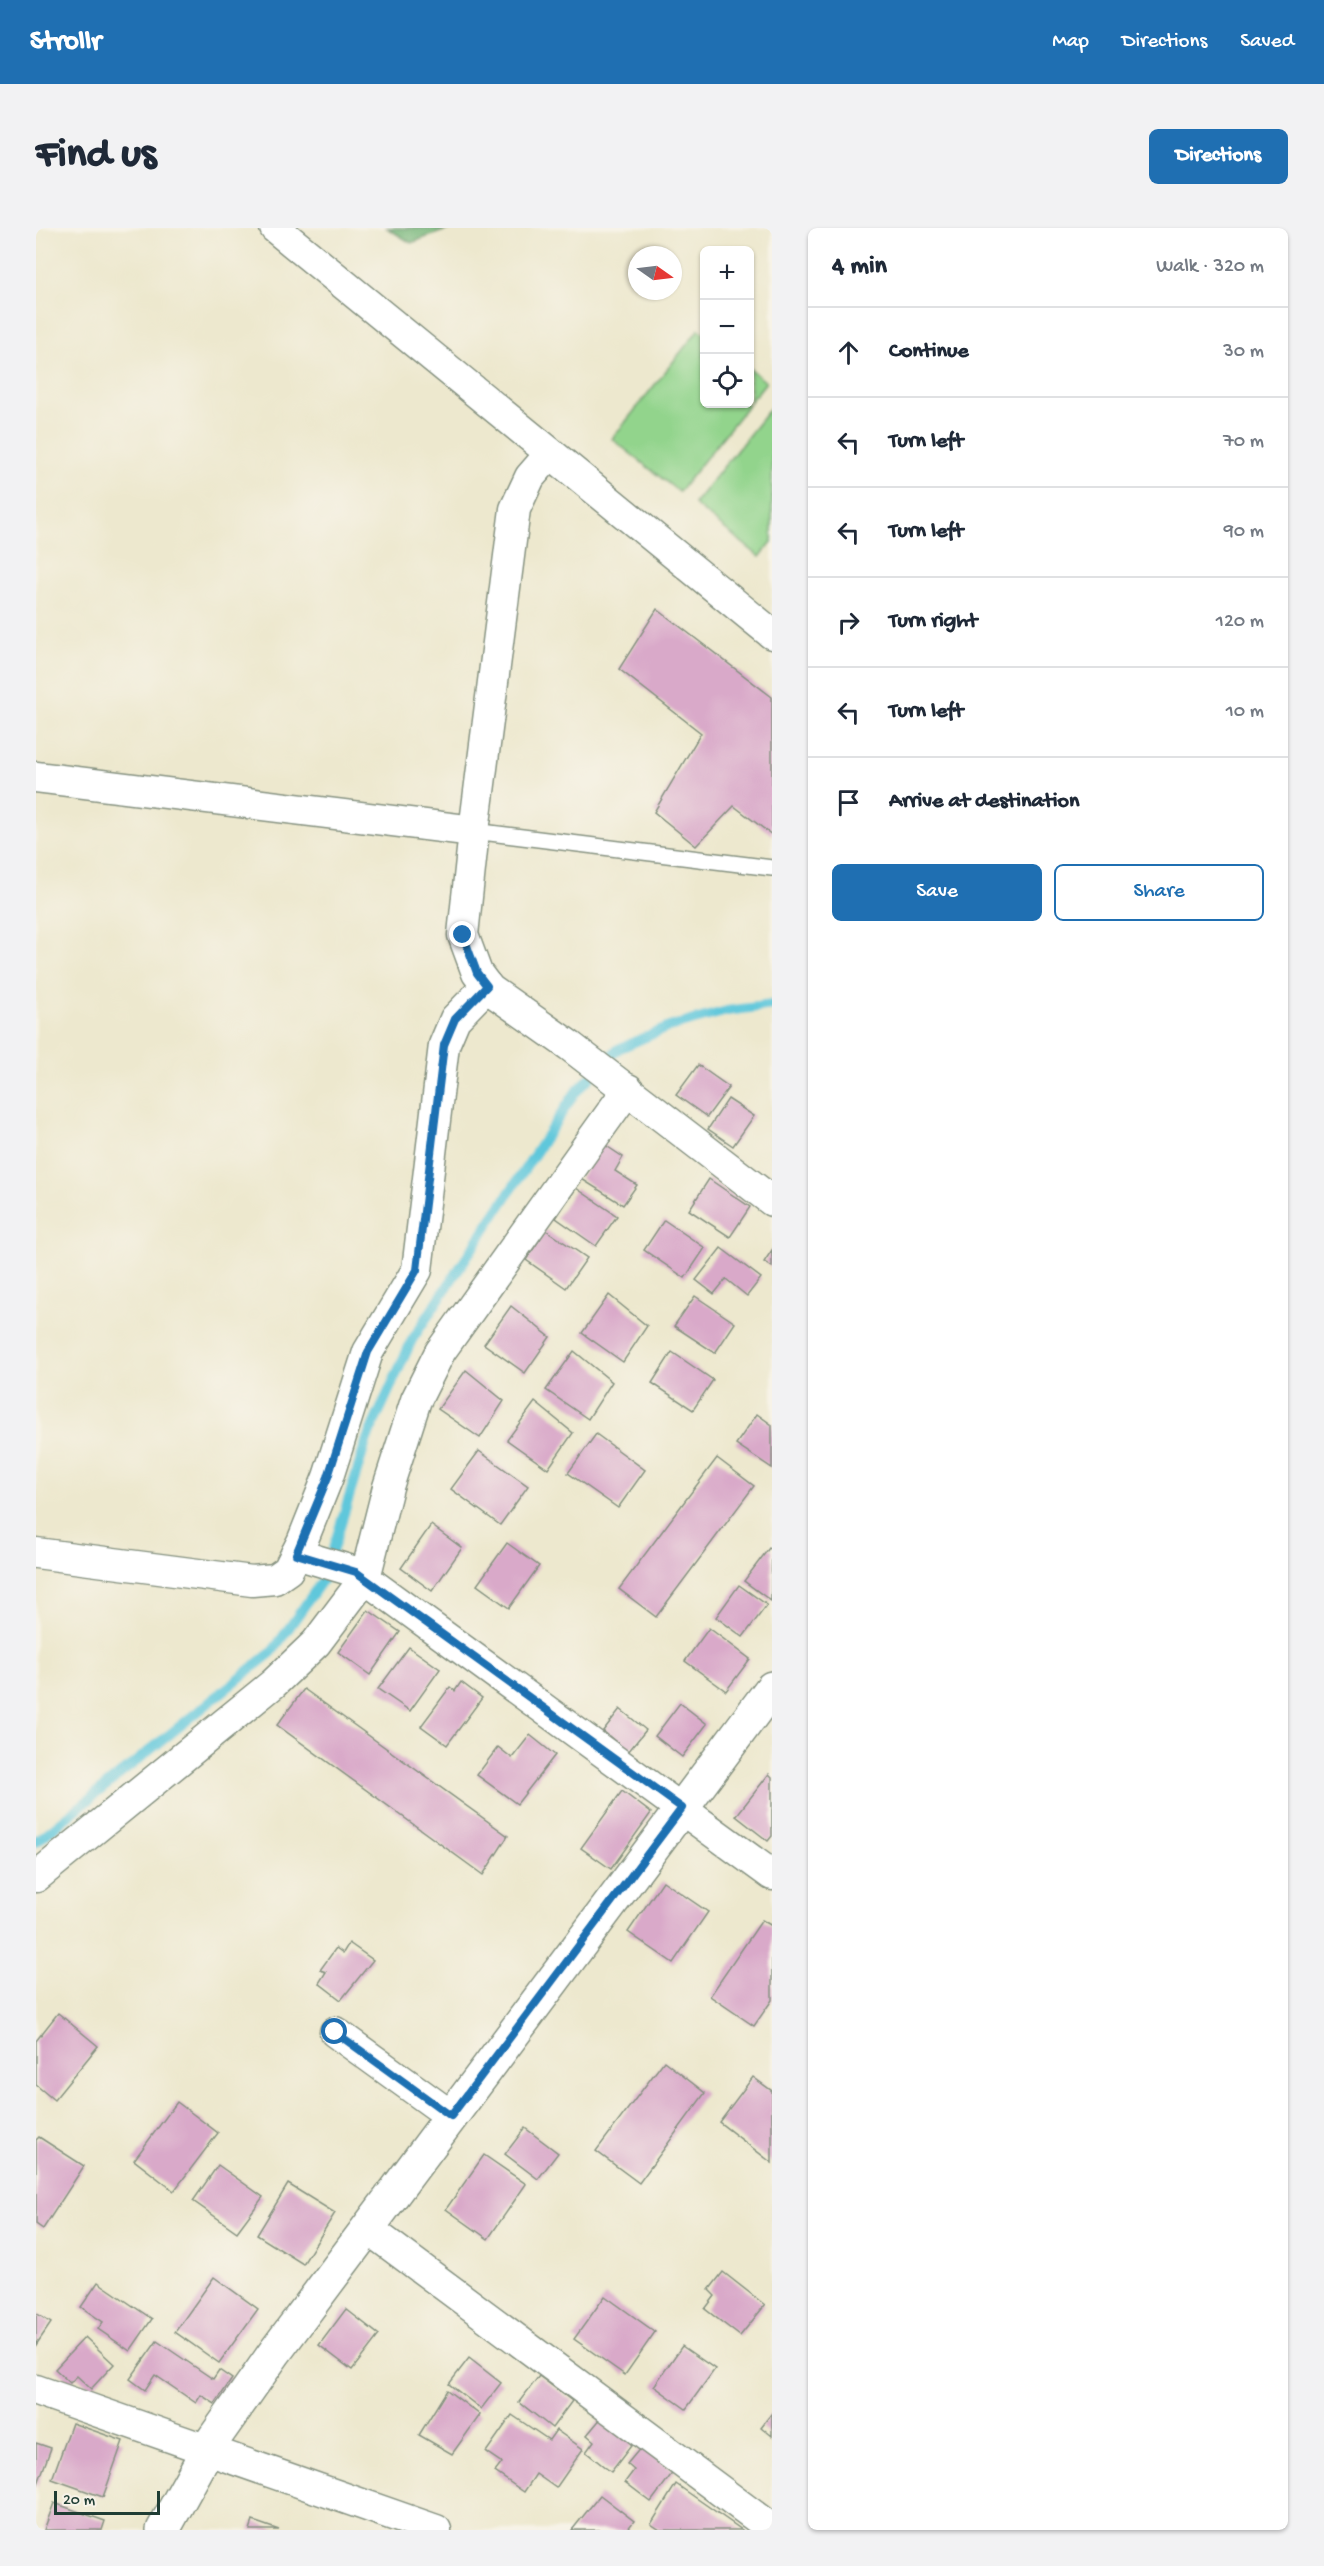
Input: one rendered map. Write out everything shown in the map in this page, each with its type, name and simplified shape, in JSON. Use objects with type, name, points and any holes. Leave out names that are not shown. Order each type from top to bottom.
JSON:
[{"type":"street","points":[[275,228],[772,634]]},
{"type":"street","points":[[549,454],[530,477],[515,509],[463,935],[477,973],[487,986],[625,1087],[772,1201]]},
{"type":"street","points":[[36,777],[474,831]]},
{"type":"street","points":[[36,1553],[252,1581],[275,1579],[288,1570],[328,1477],[368,1352],[417,1270],[444,1045],[455,1019],[487,986]]},
{"type":"street","points":[[36,1877],[273,1684],[316,1643],[360,1575],[416,1400],[440,1352],[625,1087]]},
{"type":"street","points":[[296,1554],[360,1575],[772,1875]]},
{"type":"street","points":[[164,2530],[207,2450],[275,2352],[772,1688]]},
{"type":"street","points":[[335,2032],[451,2116]]},
{"type":"street","points":[[367,2228],[772,2529]]},
{"type":"street","points":[[36,2390],[436,2530]]},
{"type":"lane","points":[[474,831],[772,868]]},
{"type":"green space","points":[[387,228],[452,228],[411,243]]},
{"type":"green space","points":[[699,329],[700,408],[746,408],[679,492],[612,439]]},
{"type":"green space","points":[[754,372],[766,382],[754,397]]},
{"type":"green space","points":[[772,406],[772,542],[760,557],[694,504]]},
{"type":"building","points":[[657,609],[772,697],[772,835],[734,806],[696,846],[654,812],[701,733],[619,669]]},
{"type":"building","points":[[698,1065],[729,1087],[707,1117],[676,1095]]},
{"type":"building","points":[[728,1099],[754,1116],[733,1146],[708,1129]]},
{"type":"building","points":[[602,1143],[623,1157],[615,1171],[637,1185],[623,1205],[580,1178]]},
{"type":"building","points":[[709,1179],[750,1207],[730,1237],[689,1210]]},
{"type":"building","points":[[576,1188],[617,1216],[596,1246],[556,1218]]},
{"type":"building","points":[[664,1220],[705,1248],[685,1278],[644,1250]]},
{"type":"building","points":[[546,1230],[587,1258],[566,1288],[526,1260]]},
{"type":"building","points":[[721,1248],[761,1278],[747,1296],[726,1279],[714,1294],[696,1280]]},
{"type":"building","points":[[772,1250],[772,1267],[764,1262]]},
{"type":"building","points":[[609,1295],[647,1326],[623,1362],[582,1333]]},
{"type":"building","points":[[695,1296],[735,1323],[715,1353],[674,1326]]},
{"type":"building","points":[[511,1306],[550,1337],[525,1373],[484,1344]]},
{"type":"building","points":[[574,1351],[612,1382],[588,1419],[546,1390]]},
{"type":"building","points":[[672,1352],[713,1380],[693,1410],[652,1383]]},
{"type":"building","points":[[466,1370],[504,1401],[480,1438],[438,1409]]},
{"type":"building","points":[[535,1402],[573,1433],[548,1469],[507,1440]]},
{"type":"building","points":[[757,1414],[772,1425],[772,1468],[736,1444]]},
{"type":"building","points":[[596,1434],[645,1470],[618,1508],[568,1473]]},
{"type":"building","points":[[479,1451],[528,1486],[500,1525],[451,1489]]},
{"type":"building","points":[[717,1458],[754,1486],[656,1617],[619,1589]]},
{"type":"building","points":[[431,1525],[462,1548],[432,1591],[401,1568]]},
{"type":"building","points":[[507,1543],[539,1566],[509,1608],[477,1585]]},
{"type":"building","points":[[769,1548],[772,1550],[771,1601],[744,1581]]},
{"type":"building","points":[[739,1585],[767,1605],[743,1637],[716,1617]]},
{"type":"building","points":[[368,1610],[400,1632],[370,1675],[338,1652]]},
{"type":"building","points":[[709,1628],[750,1659],[726,1691],[685,1661]]},
{"type":"building","points":[[409,1647],[440,1669],[410,1711],[378,1689]]},
{"type":"building","points":[[461,1682],[482,1698],[447,1745],[421,1726],[450,1687],[455,1691]]},
{"type":"building","points":[[304,1689],[508,1836],[483,1875],[277,1725]]},
{"type":"building","points":[[680,1703],[707,1724],[682,1757],[655,1736]]},
{"type":"building","points":[[620,1709],[646,1730],[628,1752],[603,1731]]},
{"type":"building","points":[[530,1735],[555,1755],[517,1804],[477,1775],[498,1747],[512,1758]]},
{"type":"building","points":[[769,1774],[772,1777],[772,1836],[768,1841],[736,1816]]},
{"type":"building","points":[[622,1791],[651,1813],[611,1869],[581,1848]]},
{"type":"building","points":[[663,1881],[708,1912],[673,1963],[628,1932]]},
{"type":"building","points":[[762,1920],[772,1926],[772,2000],[754,2026],[710,1996]]},
{"type":"building","points":[[349,1943],[373,1960],[341,2000],[319,1983],[326,1972],[320,1970],[336,1948],[343,1953]]},
{"type":"building","points":[[58,2013],[98,2046],[54,2100],[36,2085],[36,2041]]},
{"type":"building","points":[[664,2061],[705,2093],[639,2183],[596,2151]]},
{"type":"building","points":[[753,2077],[772,2091],[772,2163],[719,2122]]},
{"type":"building","points":[[177,2102],[218,2133],[174,2191],[134,2160]]},
{"type":"building","points":[[525,2128],[558,2153],[538,2179],[505,2154]]},
{"type":"building","points":[[39,2137],[84,2166],[43,2229],[36,2224],[36,2140]]},
{"type":"building","points":[[484,2155],[526,2184],[488,2239],[446,2209]]},
{"type":"building","points":[[218,2165],[263,2197],[237,2232],[193,2201]]},
{"type":"building","points":[[288,2184],[335,2213],[303,2264],[257,2235]]},
{"type":"building","points":[[723,2272],[765,2305],[740,2336],[705,2309],[715,2296],[709,2290]]},
{"type":"building","points":[[214,2277],[258,2309],[219,2363],[175,2332]]},
{"type":"building","points":[[98,2282],[152,2319],[130,2351],[98,2329],[103,2322],[81,2307]]},
{"type":"building","points":[[605,2296],[655,2332],[625,2375],[574,2339]]},
{"type":"building","points":[[346,2309],[379,2335],[352,2370],[319,2345]]},
{"type":"building","points":[[36,2313],[51,2323],[36,2345]]},
{"type":"building","points":[[85,2337],[114,2364],[91,2389],[77,2376],[70,2383],[55,2369]]},
{"type":"building","points":[[157,2341],[213,2379],[219,2370],[232,2379],[215,2404],[201,2395],[196,2403],[155,2375],[145,2390],[130,2379]]},
{"type":"building","points":[[682,2346],[715,2369],[686,2409],[654,2386]]},
{"type":"building","points":[[469,2358],[501,2383],[481,2409],[449,2384]]},
{"type":"building","points":[[539,2376],[572,2401],[552,2428],[519,2402]]},
{"type":"building","points":[[447,2390],[480,2415],[452,2454],[419,2435]]},
{"type":"building","points":[[772,2413],[772,2436],[761,2427]]},
{"type":"building","points":[[512,2415],[549,2440],[556,2430],[583,2449],[556,2488],[536,2474],[524,2492],[495,2472],[502,2463],[486,2452]]},
{"type":"building","points":[[602,2417],[634,2442],[611,2472],[586,2452],[594,2441],[587,2435]]},
{"type":"building","points":[[72,2423],[123,2441],[103,2497],[52,2479]]},
{"type":"building","points":[[36,2443],[51,2448],[36,2489]]},
{"type":"building","points":[[642,2446],[674,2471],[651,2502],[625,2482],[634,2470],[627,2464]]},
{"type":"building","points":[[676,2484],[742,2530],[660,2530],[651,2524]]},
{"type":"building","points":[[600,2495],[634,2521],[627,2530],[572,2530]]},
{"type":"building","points":[[54,2503],[105,2521],[102,2530],[44,2530]]},
{"type":"building","points":[[253,2521],[279,2530],[250,2530]]},
{"type":"waterway","points":[[36,1842],[272,1652],[324,1578],[367,1439],[412,1340],[575,1093],[618,1049],[669,1027],[727,1011],[772,1005]]},
{"type":"route","points":[[335,2032],[451,2116],[682,1808],[356,1572],[296,1554],[328,1477],[368,1352],[417,1270],[444,1045],[455,1019],[487,986],[477,973],[463,935]]}]
